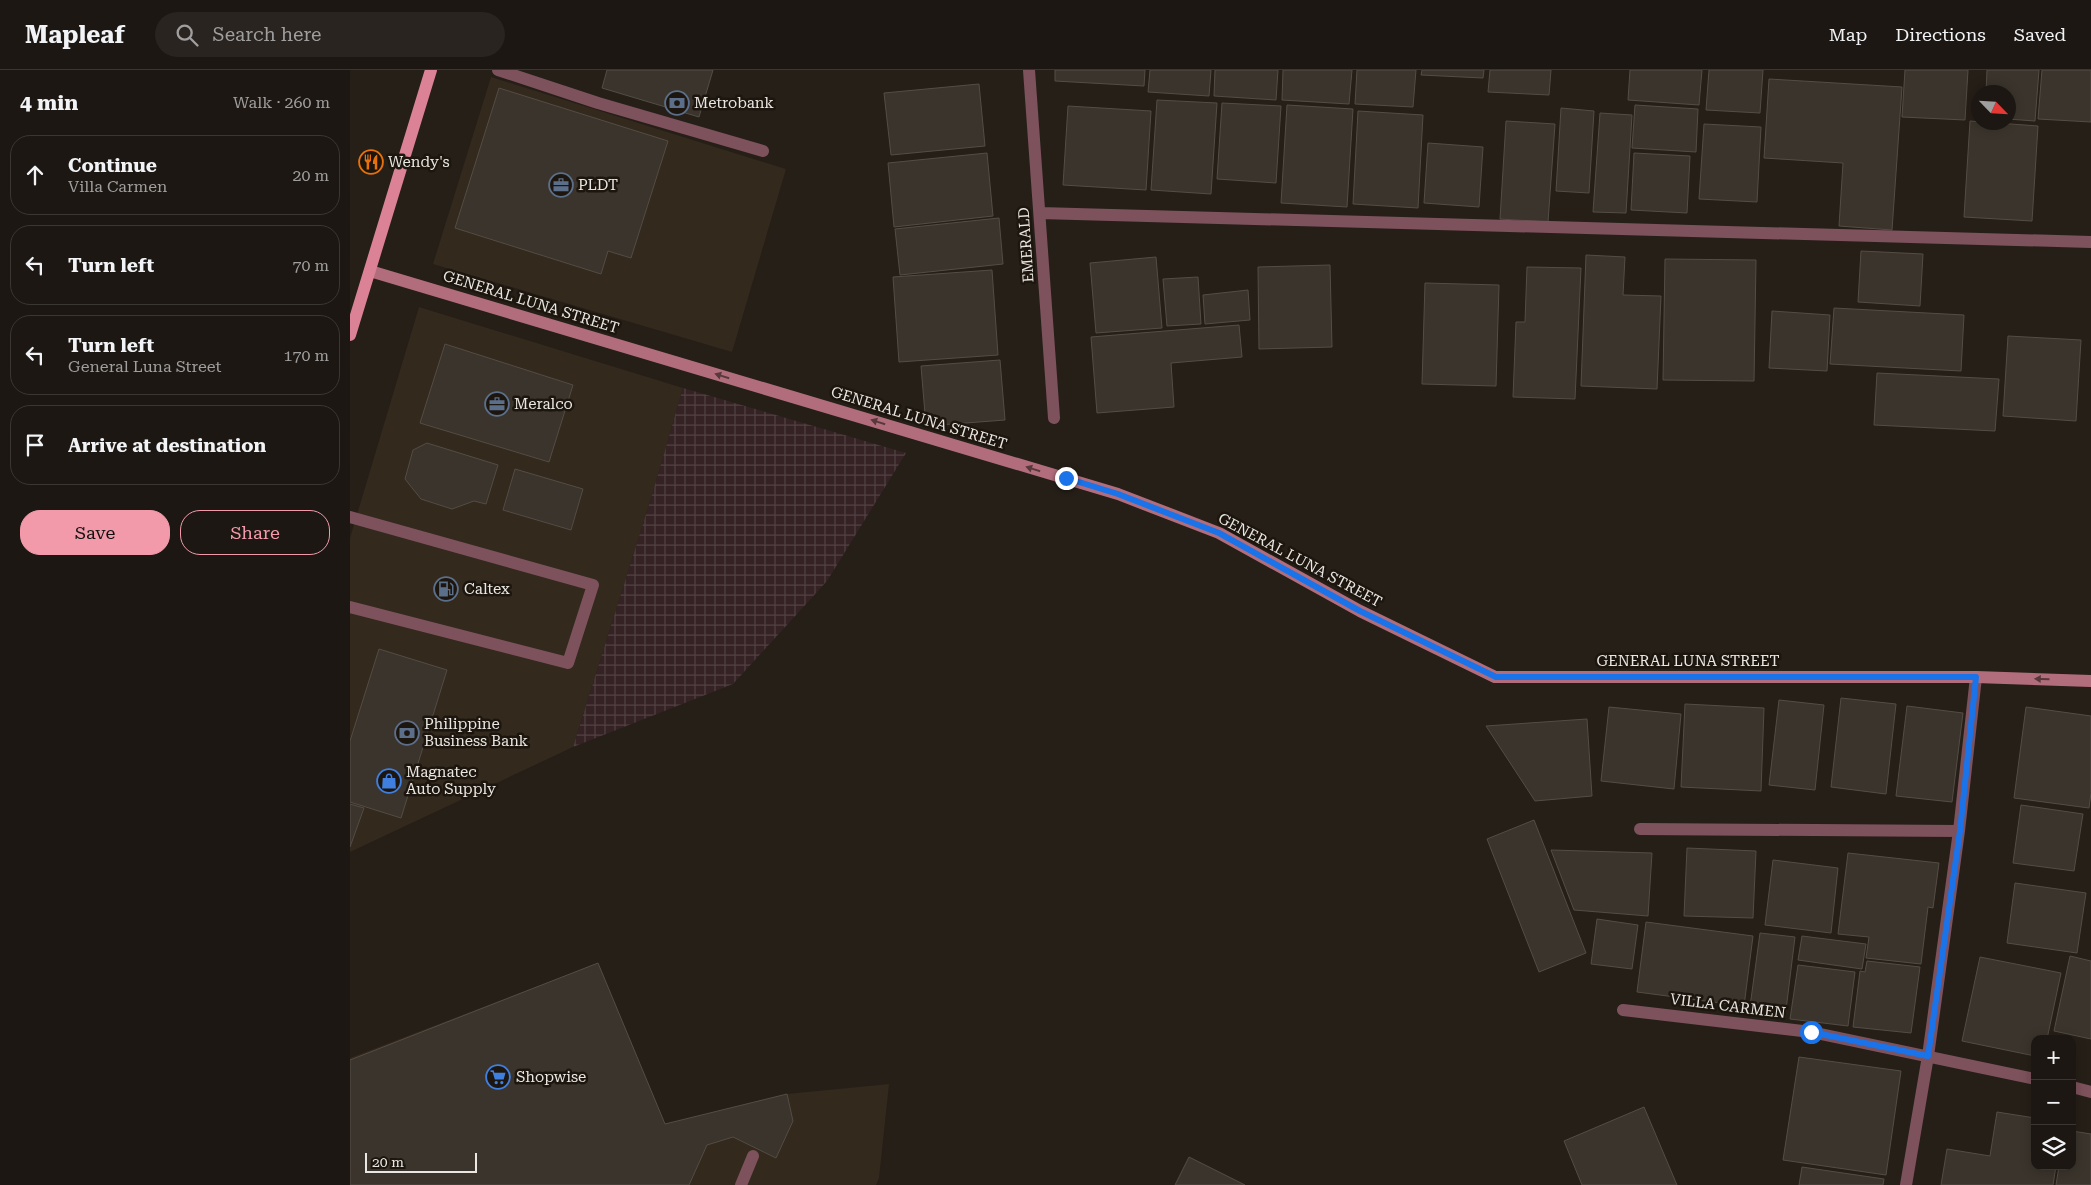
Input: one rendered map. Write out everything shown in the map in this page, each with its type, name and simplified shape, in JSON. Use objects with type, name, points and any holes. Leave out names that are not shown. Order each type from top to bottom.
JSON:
[{"type":"main road","points":[[351,328],[431,70]]},
{"type":"street","points":[[498,70],[598,103],[763,151]]},
{"type":"street","name":"EMERALD","points":[[1029,70],[1054,418]]},
{"type":"street","points":[[1040,213],[2091,242]]},
{"type":"street","name":"GENERAL LUNA STREET","points":[[370,271],[1118,494],[1219,533],[1360,611],[1496,677],[1976,677],[2091,681]]},
{"type":"street","points":[[350,517],[593,585],[568,663],[350,606]]},
{"type":"street","points":[[1906,1185],[1928,1056],[1960,831],[1976,677]]},
{"type":"street","points":[[1640,829],[1960,831]]},
{"type":"street","name":"VILLA CARMEN","points":[[1623,1010],[1811,1032],[2031,1078]]},
{"type":"street","points":[[2076,1088],[2091,1092]]},
{"type":"street","points":[[740,1185],[753,1156]]},
{"type":"shaded area","points":[[491,77],[786,169],[732,352],[433,264]]},
{"type":"shaded area","points":[[419,307],[683,388],[652,495],[573,747],[350,852],[350,538]]},
{"type":"shaded area","points":[[683,388],[906,453],[827,581],[733,684],[573,747],[652,495]]},
{"type":"shaded area","name":"Shopwise","points":[[598,963],[665,1124],[787,1094],[889,1084],[879,1178],[876,1185],[350,1185],[350,1058]]},
{"type":"building","name":"Metrobank","points":[[607,70],[713,70],[699,117],[602,88]]},
{"type":"building","points":[[1055,70],[1145,70],[1144,86],[1055,81]]},
{"type":"building","points":[[1150,70],[1211,70],[1209,96],[1148,92]]},
{"type":"building","points":[[1215,70],[1278,70],[1276,100],[1214,96]]},
{"type":"building","points":[[1283,70],[1352,70],[1349,104],[1282,100]]},
{"type":"building","points":[[1357,70],[1416,70],[1413,107],[1355,104]]},
{"type":"building","points":[[1422,70],[1484,70],[1483,78],[1421,75]]},
{"type":"building","points":[[1490,70],[1551,70],[1549,95],[1488,92]]},
{"type":"building","points":[[1630,70],[1702,70],[1699,105],[1628,100]]},
{"type":"building","points":[[1709,70],[1763,70],[1760,113],[1706,110]]},
{"type":"building","points":[[1905,70],[1968,70],[1965,120],[1902,117]]},
{"type":"building","points":[[1987,70],[2039,70],[2035,121],[2016,120],[2016,85],[1986,85]]},
{"type":"building","points":[[2042,70],[2091,70],[2091,122],[2038,119]]},
{"type":"building","points":[[1769,79],[1902,87],[1892,230],[1839,226],[1843,163],[1764,158]]},
{"type":"building","points":[[979,84],[985,146],[891,155],[884,93]]},
{"type":"building","name":"PLDT","points":[[499,88],[668,141],[631,258],[608,251],[601,274],[455,228]]},
{"type":"building","points":[[1157,100],[1217,103],[1211,194],[1151,190]]},
{"type":"building","points":[[1222,103],[1281,106],[1276,183],[1217,179]]},
{"type":"building","points":[[1287,105],[1353,109],[1347,207],[1281,203]]},
{"type":"building","points":[[1635,105],[1698,109],[1696,152],[1632,148]]},
{"type":"building","points":[[1068,106],[1151,111],[1146,190],[1063,185]]},
{"type":"building","points":[[1561,108],[1594,111],[1589,193],[1556,191]]},
{"type":"building","points":[[1358,111],[1423,115],[1418,208],[1353,204]]},
{"type":"building","points":[[1600,113],[1632,115],[1626,213],[1593,212]]},
{"type":"building","points":[[1506,121],[1555,124],[1548,222],[1500,219]]},
{"type":"building","points":[[1970,121],[1971,130],[2016,130],[2016,124],[2038,126],[2032,221],[1964,217]]},
{"type":"building","points":[[1704,124],[1761,127],[1757,202],[1699,199]]},
{"type":"building","points":[[1428,143],[1483,147],[1479,207],[1424,203]]},
{"type":"building","points":[[987,153],[993,216],[894,227],[888,163]]},
{"type":"building","points":[[1634,153],[1690,156],[1687,213],[1631,210]]},
{"type":"building","points":[[999,218],[1003,264],[900,275],[895,229]]},
{"type":"building","points":[[1861,251],[1923,254],[1920,306],[1858,302]]},
{"type":"building","points":[[1586,255],[1625,257],[1623,295],[1661,296],[1657,389],[1581,386]]},
{"type":"building","points":[[1156,257],[1162,328],[1096,333],[1090,263]]},
{"type":"building","points":[[1665,259],[1756,260],[1754,381],[1663,380]]},
{"type":"building","points":[[1330,265],[1332,347],[1259,349],[1258,267]]},
{"type":"building","points":[[1527,267],[1581,268],[1575,399],[1513,397],[1516,322],[1525,322]]},
{"type":"building","points":[[992,270],[998,355],[899,362],[893,277]]},
{"type":"building","points":[[1198,277],[1201,324],[1167,326],[1163,279]]},
{"type":"building","points":[[1425,283],[1499,285],[1496,386],[1422,384]]},
{"type":"building","points":[[1248,290],[1250,320],[1205,324],[1203,295]]},
{"type":"building","points":[[1834,308],[1964,315],[1961,371],[1830,364]]},
{"type":"building","points":[[1772,311],[1830,315],[1827,371],[1769,368]]},
{"type":"building","points":[[1239,325],[1242,357],[1171,363],[1174,407],[1097,413],[1091,337]]},
{"type":"building","points":[[2008,336],[2081,340],[2076,421],[2003,416]]},
{"type":"building","name":"Meralco","points":[[445,344],[573,385],[549,462],[420,423]]},
{"type":"building","points":[[1000,360],[1005,420],[926,426],[921,366]]},
{"type":"building","points":[[1877,373],[1999,379],[1995,431],[1874,425]]},
{"type":"building","points":[[427,443],[498,465],[486,504],[474,501],[452,509],[421,499],[405,479],[413,450]]},
{"type":"building","points":[[515,469],[583,489],[571,530],[503,510]]},
{"type":"building","points":[[379,649],[447,670],[401,818],[350,802],[350,741]]},
{"type":"building","points":[[1841,698],[1896,704],[1886,794],[1831,787]]},
{"type":"building","points":[[1779,700],[1824,705],[1815,790],[1769,785]]},
{"type":"building","points":[[1685,704],[1764,708],[1761,791],[1681,787]]},
{"type":"building","points":[[1907,706],[1963,713],[1952,802],[1896,796]]},
{"type":"building","points":[[1609,707],[1681,714],[1674,789],[1601,781]]},
{"type":"building","points":[[2026,707],[2091,716],[2091,793],[2089,808],[2014,798]]},
{"type":"building","points":[[1587,719],[1592,796],[1535,801],[1486,726]]},
{"type":"building","points":[[350,804],[364,808],[350,847]]},
{"type":"building","points":[[2021,805],[2083,814],[2074,871],[2013,863]]},
{"type":"building","points":[[1534,820],[1586,953],[1539,972],[1487,839]]},
{"type":"building","points":[[1687,848],[1756,851],[1753,918],[1684,916]]},
{"type":"building","points":[[1551,850],[1652,853],[1648,916],[1574,910]]},
{"type":"building","points":[[1848,853],[1939,863],[1933,908],[1928,907],[1921,964],[1866,958],[1869,937],[1838,934]]},
{"type":"building","points":[[1773,860],[1838,868],[1831,933],[1765,925]]},
{"type":"building","points":[[2015,883],[2086,893],[2077,953],[2007,943]]},
{"type":"building","points":[[1597,919],[1638,925],[1632,969],[1591,964]]},
{"type":"building","points":[[1646,922],[1753,936],[1744,1006],[1637,992]]},
{"type":"building","points":[[1760,933],[1795,937],[1785,1018],[1749,1014]]},
{"type":"building","points":[[1802,936],[1866,944],[1862,969],[1798,960]]},
{"type":"building","points":[[2070,956],[2091,961],[2091,1039],[2054,1031]]},
{"type":"building","points":[[1980,957],[2061,973],[2048,1035],[2031,1035],[2031,1055],[1962,1041]]},
{"type":"building","points":[[1867,961],[1920,967],[1911,1033],[1853,1027],[1860,971],[1865,972]]},
{"type":"building","name":"Shopwise","points":[[598,963],[665,1124],[787,1094],[793,1121],[776,1158],[733,1137],[707,1145],[689,1185],[350,1185],[350,1060]]},
{"type":"building","points":[[1798,965],[1855,972],[1848,1026],[1790,1019]]},
{"type":"building","points":[[1799,1057],[1901,1071],[1886,1175],[1783,1160]]},
{"type":"building","points":[[1644,1107],[1677,1185],[1582,1185],[1564,1141]]},
{"type":"building","points":[[1997,1112],[2031,1117],[2031,1170],[2055,1170],[2053,1185],[1941,1185],[1947,1149],[1990,1156]]},
{"type":"building","points":[[2076,1132],[2091,1134],[2091,1185],[2056,1185],[2058,1170],[2076,1170]]},
{"type":"building","points":[[1189,1157],[1245,1185],[1175,1185]]},
{"type":"building","points":[[1802,1167],[1884,1179],[1883,1185],[1799,1185]]},
{"type":"place","name":"Metrobank","points":[[677,103]]},
{"type":"place","name":"Wendy's","points":[[371,162]]},
{"type":"place","name":"PLDT","points":[[561,185]]},
{"type":"place","name":"Meralco","points":[[497,404]]},
{"type":"place","name":"Caltex","points":[[446,589]]},
{"type":"place","name":"Philippine Business Bank","points":[[407,733]]},
{"type":"place","name":"Magnatec Auto Supply","points":[[389,781]]},
{"type":"place","name":"Shopwise","points":[[498,1077]]},
{"type":"route","points":[[1066,478],[1118,494],[1219,533],[1360,611],[1496,677],[1976,677],[1960,831],[1928,1056],[1811,1032]]}]
